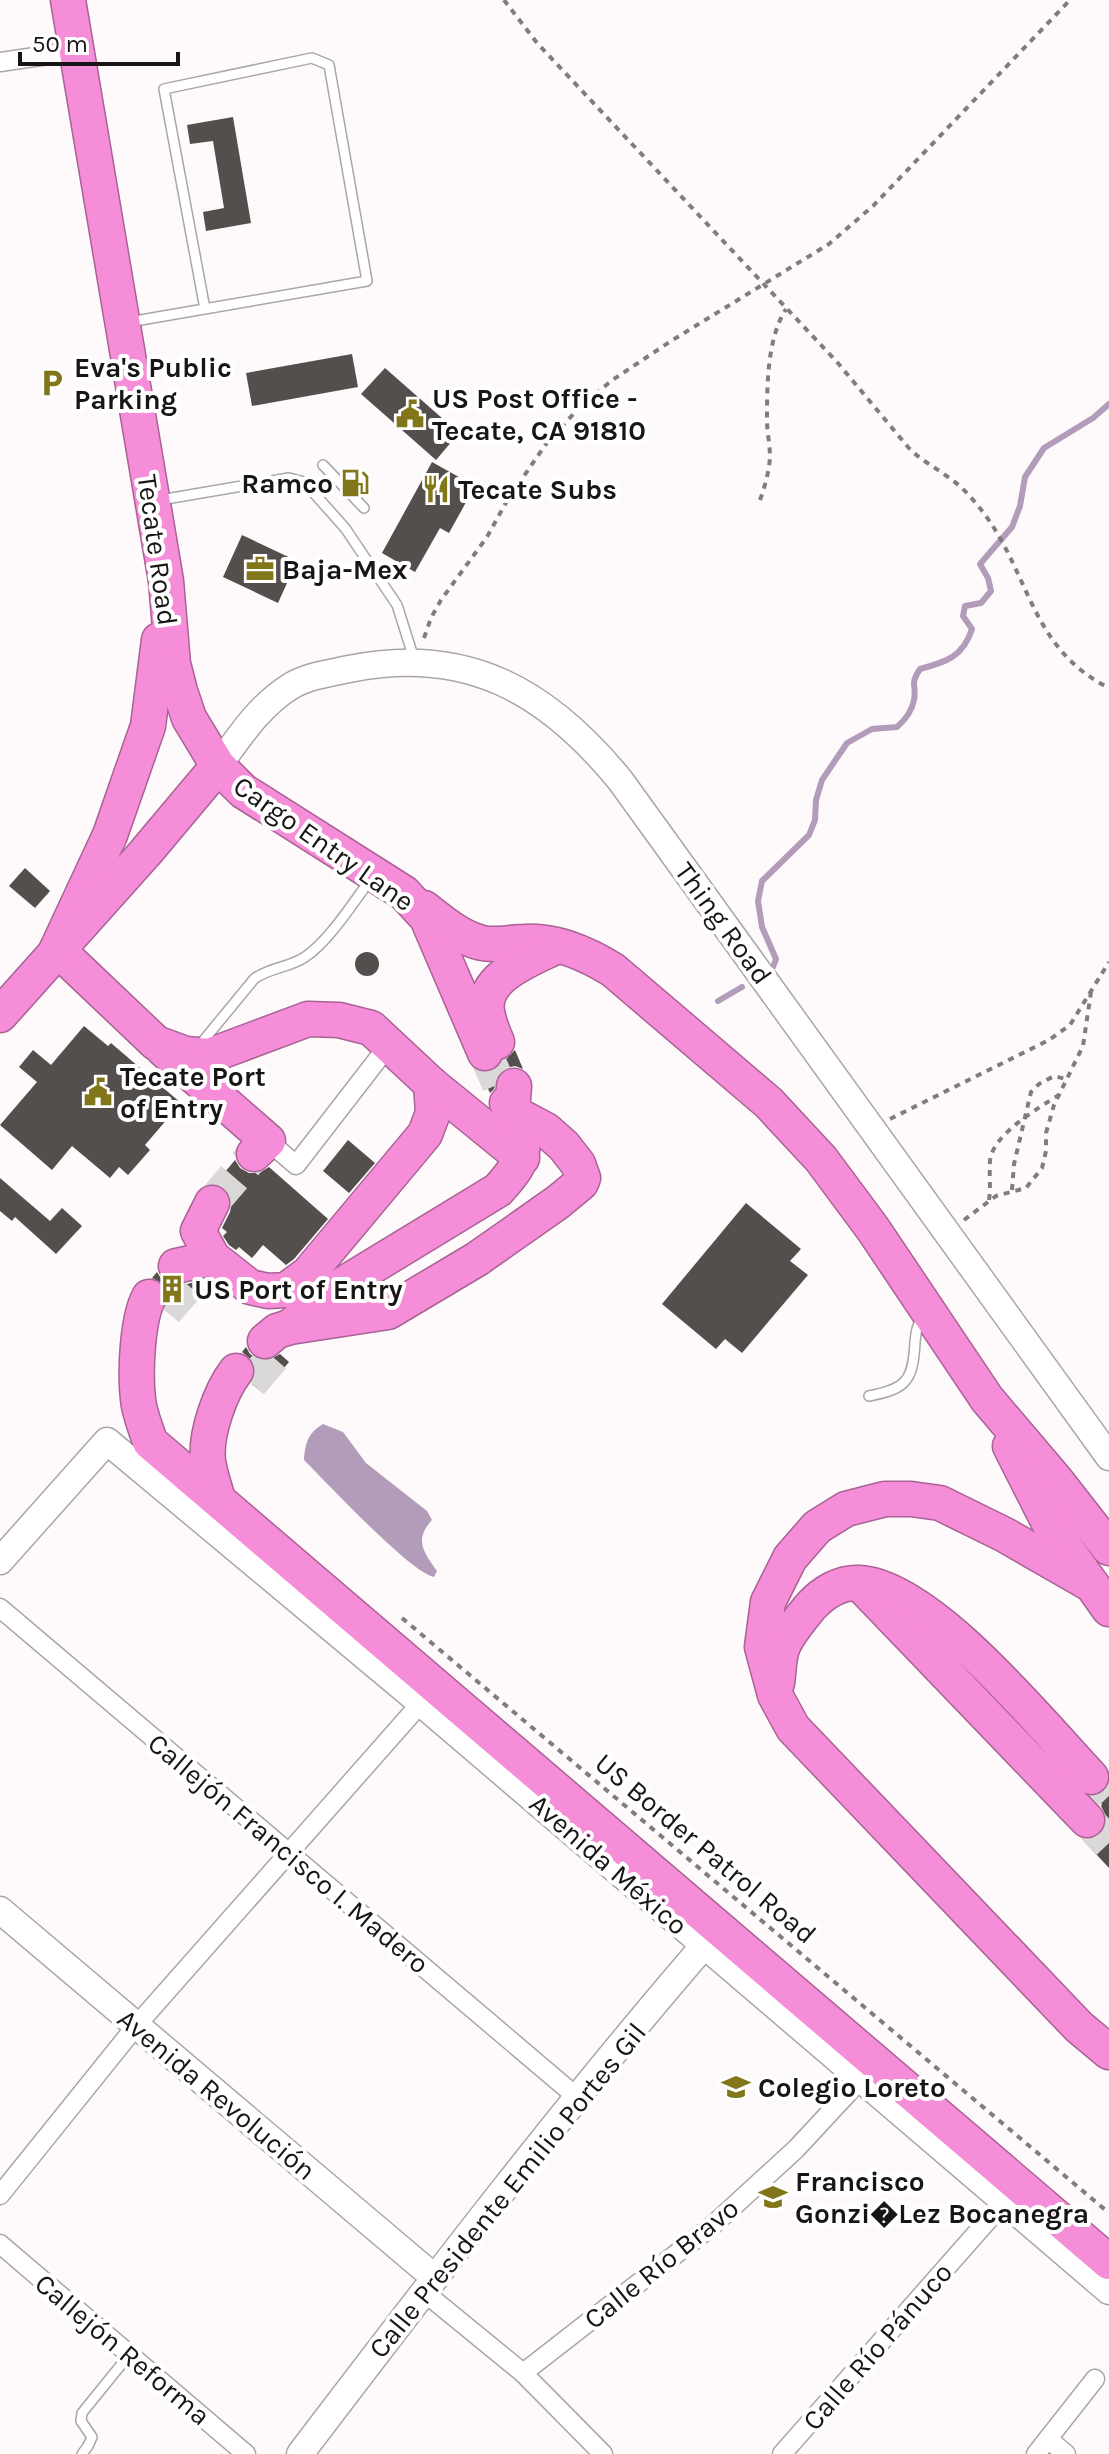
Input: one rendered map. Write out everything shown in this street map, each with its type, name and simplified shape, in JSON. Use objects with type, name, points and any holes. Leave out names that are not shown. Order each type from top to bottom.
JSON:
[{"type":"highway","name":"Tecate Road","points":[[68,0],[166,581],[173,664],[189,718],[218,766]]},
{"type":"highway","points":[[57,949],[110,835],[148,726],[166,581]]},
{"type":"highway","points":[[0,1015],[218,766]]},
{"type":"highway","name":"Cargo Entry Lane","points":[[218,766],[243,791],[404,893],[427,918],[492,1050],[486,1009],[489,993],[498,980],[514,968],[557,946]]},
{"type":"highway","points":[[404,893],[448,926],[478,943],[491,945],[530,941],[587,954],[613,970],[769,1103],[821,1159],[929,1311],[987,1399],[1051,1527],[1101,1597]]},
{"type":"highway","points":[[57,949],[261,1147]]},
{"type":"highway","points":[[156,1043],[209,1056],[308,1019],[339,1020],[371,1028],[431,1084],[522,1158]]},
{"type":"highway","points":[[212,1203],[198,1231],[194,1268],[250,1287],[268,1291],[286,1290],[308,1274],[425,1134],[433,1113],[431,1084]]},
{"type":"highway","points":[[509,1096],[564,1146],[578,1164],[583,1178],[581,1183],[477,1259],[388,1312],[278,1340],[332,1291],[498,1190],[517,1170],[522,1158],[521,1132],[509,1096]]},
{"type":"highway","points":[[157,1304],[158,1353],[150,1442],[711,1938],[1109,2262]]},
{"type":"highway","points":[[218,1499],[231,1465],[230,1438],[243,1400],[244,1377]]},
{"type":"highway","points":[[987,1399],[1109,1548]]},
{"type":"highway","points":[[1101,1597],[1005,1535],[940,1503],[885,1499],[846,1509],[817,1527],[790,1558],[768,1602],[762,1647],[775,1695],[793,1728],[1079,2027],[1109,2052]]},
{"type":"highway","points":[[775,1695],[782,1648],[802,1616],[818,1598],[838,1586],[859,1583],[899,1594],[937,1619],[1001,1681],[1091,1777]]},
{"type":"highway","points":[[859,1583],[1087,1820]]},
{"type":"street","points":[[0,62],[75,51]]},
{"type":"street","name":"Thing Road","points":[[218,766],[258,711],[293,685],[320,675],[372,664],[400,661],[453,667],[521,691],[537,700],[578,732],[620,780],[1109,1457]]},
{"type":"street","points":[[261,1147],[296,1165],[388,1046]]},
{"type":"street","name":"Avenida México","points":[[0,1561],[107,1441],[421,1703],[711,1938],[861,2079],[1109,2291]]},
{"type":"street","name":"Callejón Francisco I. Madero","points":[[0,1608],[578,2098]]},
{"type":"street","points":[[0,2195],[136,2026],[421,1703]]},
{"type":"street","name":"Avenida Revolución","points":[[0,1910],[429,2285]]},
{"type":"street","name":"Calle Presidente Emilio Portes Gil","points":[[300,2454],[429,2285],[711,1938]]},
{"type":"street","name":"Calle Río Bravo","points":[[523,2373],[712,2226],[796,2149],[861,2079]]},
{"type":"street","name":"Calle Río Pánuco","points":[[782,2454],[1004,2202]]},
{"type":"street","name":"Callejón Reforma","points":[[0,2244],[246,2454]]},
{"type":"street","points":[[429,2285],[603,2454]]},
{"type":"street","points":[[1036,2454],[1095,2379]]},
{"type":"street","points":[[1048,2439],[1066,2454]]},
{"type":"lane","points":[[122,323],[205,309],[367,281],[329,65],[312,58],[164,89],[205,309]]},
{"type":"lane","points":[[323,465],[364,508]]},
{"type":"lane","points":[[152,501],[289,478],[304,482],[345,528],[397,605],[415,663]]},
{"type":"lane","points":[[192,1054],[254,979],[264,971],[293,965],[317,949],[375,874]]},
{"type":"lane","points":[[869,1396],[898,1389],[906,1382],[914,1359],[916,1330],[919,1321],[929,1311]]},
{"type":"lane","points":[[82,2454],[92,2437],[81,2421],[82,2413],[129,2355]]},
{"type":"path","points":[[504,0],[537,43],[853,380],[920,460],[955,482],[973,498],[994,529],[1040,623],[1057,649],[1094,680],[1109,688]]},
{"type":"path","points":[[415,663],[441,600],[487,537],[508,499],[546,444],[578,409],[611,381],[671,341],[829,244],[873,206],[1070,0]]},
{"type":"path","points":[[760,500],[770,457],[767,421],[771,361],[777,323],[786,309]]},
{"type":"path","points":[[869,1128],[1049,1040],[1070,1025],[1109,962]]},
{"type":"path","points":[[947,1235],[989,1200],[1012,1190],[1026,1188],[1042,1168],[1046,1133],[1059,1095],[1083,1046],[1091,992]]},
{"type":"path","points":[[1012,1190],[1014,1164],[1031,1092],[1054,1076],[1066,1079]]},
{"type":"path","points":[[989,1200],[992,1180],[990,1160],[994,1146],[1026,1117],[1059,1095]]},
{"type":"path","name":"US Border Patrol Road","points":[[400,1617],[1109,2213]]},
{"type":"shaded area","points":[[323,1424],[343,1432],[366,1463],[427,1511],[432,1520],[423,1534],[422,1546],[437,1571],[434,1577],[388,1544],[304,1460],[308,1439]]},
{"type":"building","points":[[233,117],[251,223],[206,231],[203,212],[224,208],[213,141],[190,144],[187,125]]},
{"type":"building","points":[[352,354],[358,387],[252,406],[246,373]]},
{"type":"building","name":"US Post Office - Tecate, CA 91810","points":[[385,368],[459,433],[436,460],[361,394]]},
{"type":"building","points":[[432,462],[475,486],[449,533],[440,528],[415,572],[382,553]]},
{"type":"building","name":"Baja-Mex","points":[[242,535],[297,561],[278,603],[223,577]]},
{"type":"building","points":[[25,868],[50,891],[35,908],[9,886]]},
{"type":"building","points":[[367,952],[376,955],[379,964],[376,973],[367,976],[358,973],[355,964],[358,955]]},
{"type":"building","name":"Tecate Port of Entry","points":[[84,1026],[108,1046],[111,1043],[181,1103],[145,1145],[150,1150],[128,1175],[119,1167],[110,1178],[72,1146],[52,1170],[0,1125],[37,1082],[19,1067],[33,1050],[51,1065]]},
{"type":"building","points":[[515,1050],[523,1069],[515,1066],[505,1068],[497,1075],[490,1093],[480,1072],[494,1071]]},
{"type":"building","points":[[348,1140],[375,1163],[349,1193],[323,1171]]},
{"type":"building","points":[[235,1160],[240,1168],[249,1173],[259,1173],[269,1167],[328,1219],[286,1265],[263,1245],[252,1258],[239,1247],[236,1250],[229,1245],[223,1236],[227,1232],[222,1228],[232,1201],[228,1191],[215,1184]]},
{"type":"building","points":[[0,1178],[50,1221],[62,1208],[82,1226],[56,1254],[15,1217],[12,1221],[0,1211]]},
{"type":"building","points":[[746,1203],[801,1249],[790,1261],[808,1275],[742,1353],[725,1339],[716,1349],[662,1304]]},
{"type":"building","points":[[157,1272],[169,1285],[195,1282],[202,1288],[176,1319],[165,1310],[169,1294],[164,1284],[152,1278]]},
{"type":"building","points":[[246,1347],[259,1360],[269,1360],[280,1354],[289,1362],[263,1393],[252,1384],[256,1372],[254,1362],[242,1352]]},
{"type":"building","points":[[1109,1785],[1109,1868],[1082,1839],[1093,1839],[1106,1826],[1102,1804],[1095,1797]]},
{"type":"waterway","points":[[773,967],[776,959],[762,927],[758,901],[762,881],[809,835],[822,780],[847,743],[872,729],[897,727],[903,721],[913,704],[914,682],[920,669],[946,661],[964,646],[972,629],[963,616],[965,606],[981,603],[991,591],[980,564],[1012,527],[1020,506],[1025,477],[1044,448],[1093,418],[1109,404]]},
{"type":"waterway","points":[[718,1001],[742,987]]},
{"type":"tunnel","points":[[485,1053],[502,1091]]},
{"type":"tunnel","points":[[212,1203],[254,1154]]},
{"type":"tunnel","points":[[166,1311],[193,1280]]},
{"type":"tunnel","points":[[251,1383],[278,1352]]},
{"type":"tunnel","points":[[1091,1777],[1109,1796]]},
{"type":"tunnel","points":[[1087,1820],[1109,1843]]},
{"type":"place","name":"Eva's Public Parking","points":[[52,383]]},
{"type":"place","name":"US Post Office - Tecate, CA 91810","points":[[410,414]]},
{"type":"place","name":"Ramco","points":[[355,483]]},
{"type":"place","name":"Tecate Subs","points":[[436,489]]},
{"type":"place","name":"Baja-Mex","points":[[260,569]]},
{"type":"place","name":"Tecate Port of Entry","points":[[98,1092]]},
{"type":"place","name":"US Port of Entry","points":[[172,1289]]},
{"type":"place","name":"Colegio Loreto","points":[[736,2087]]},
{"type":"place","name":"Francisco Gonzi�Lez Bocanegra","points":[[773,2197]]}]
